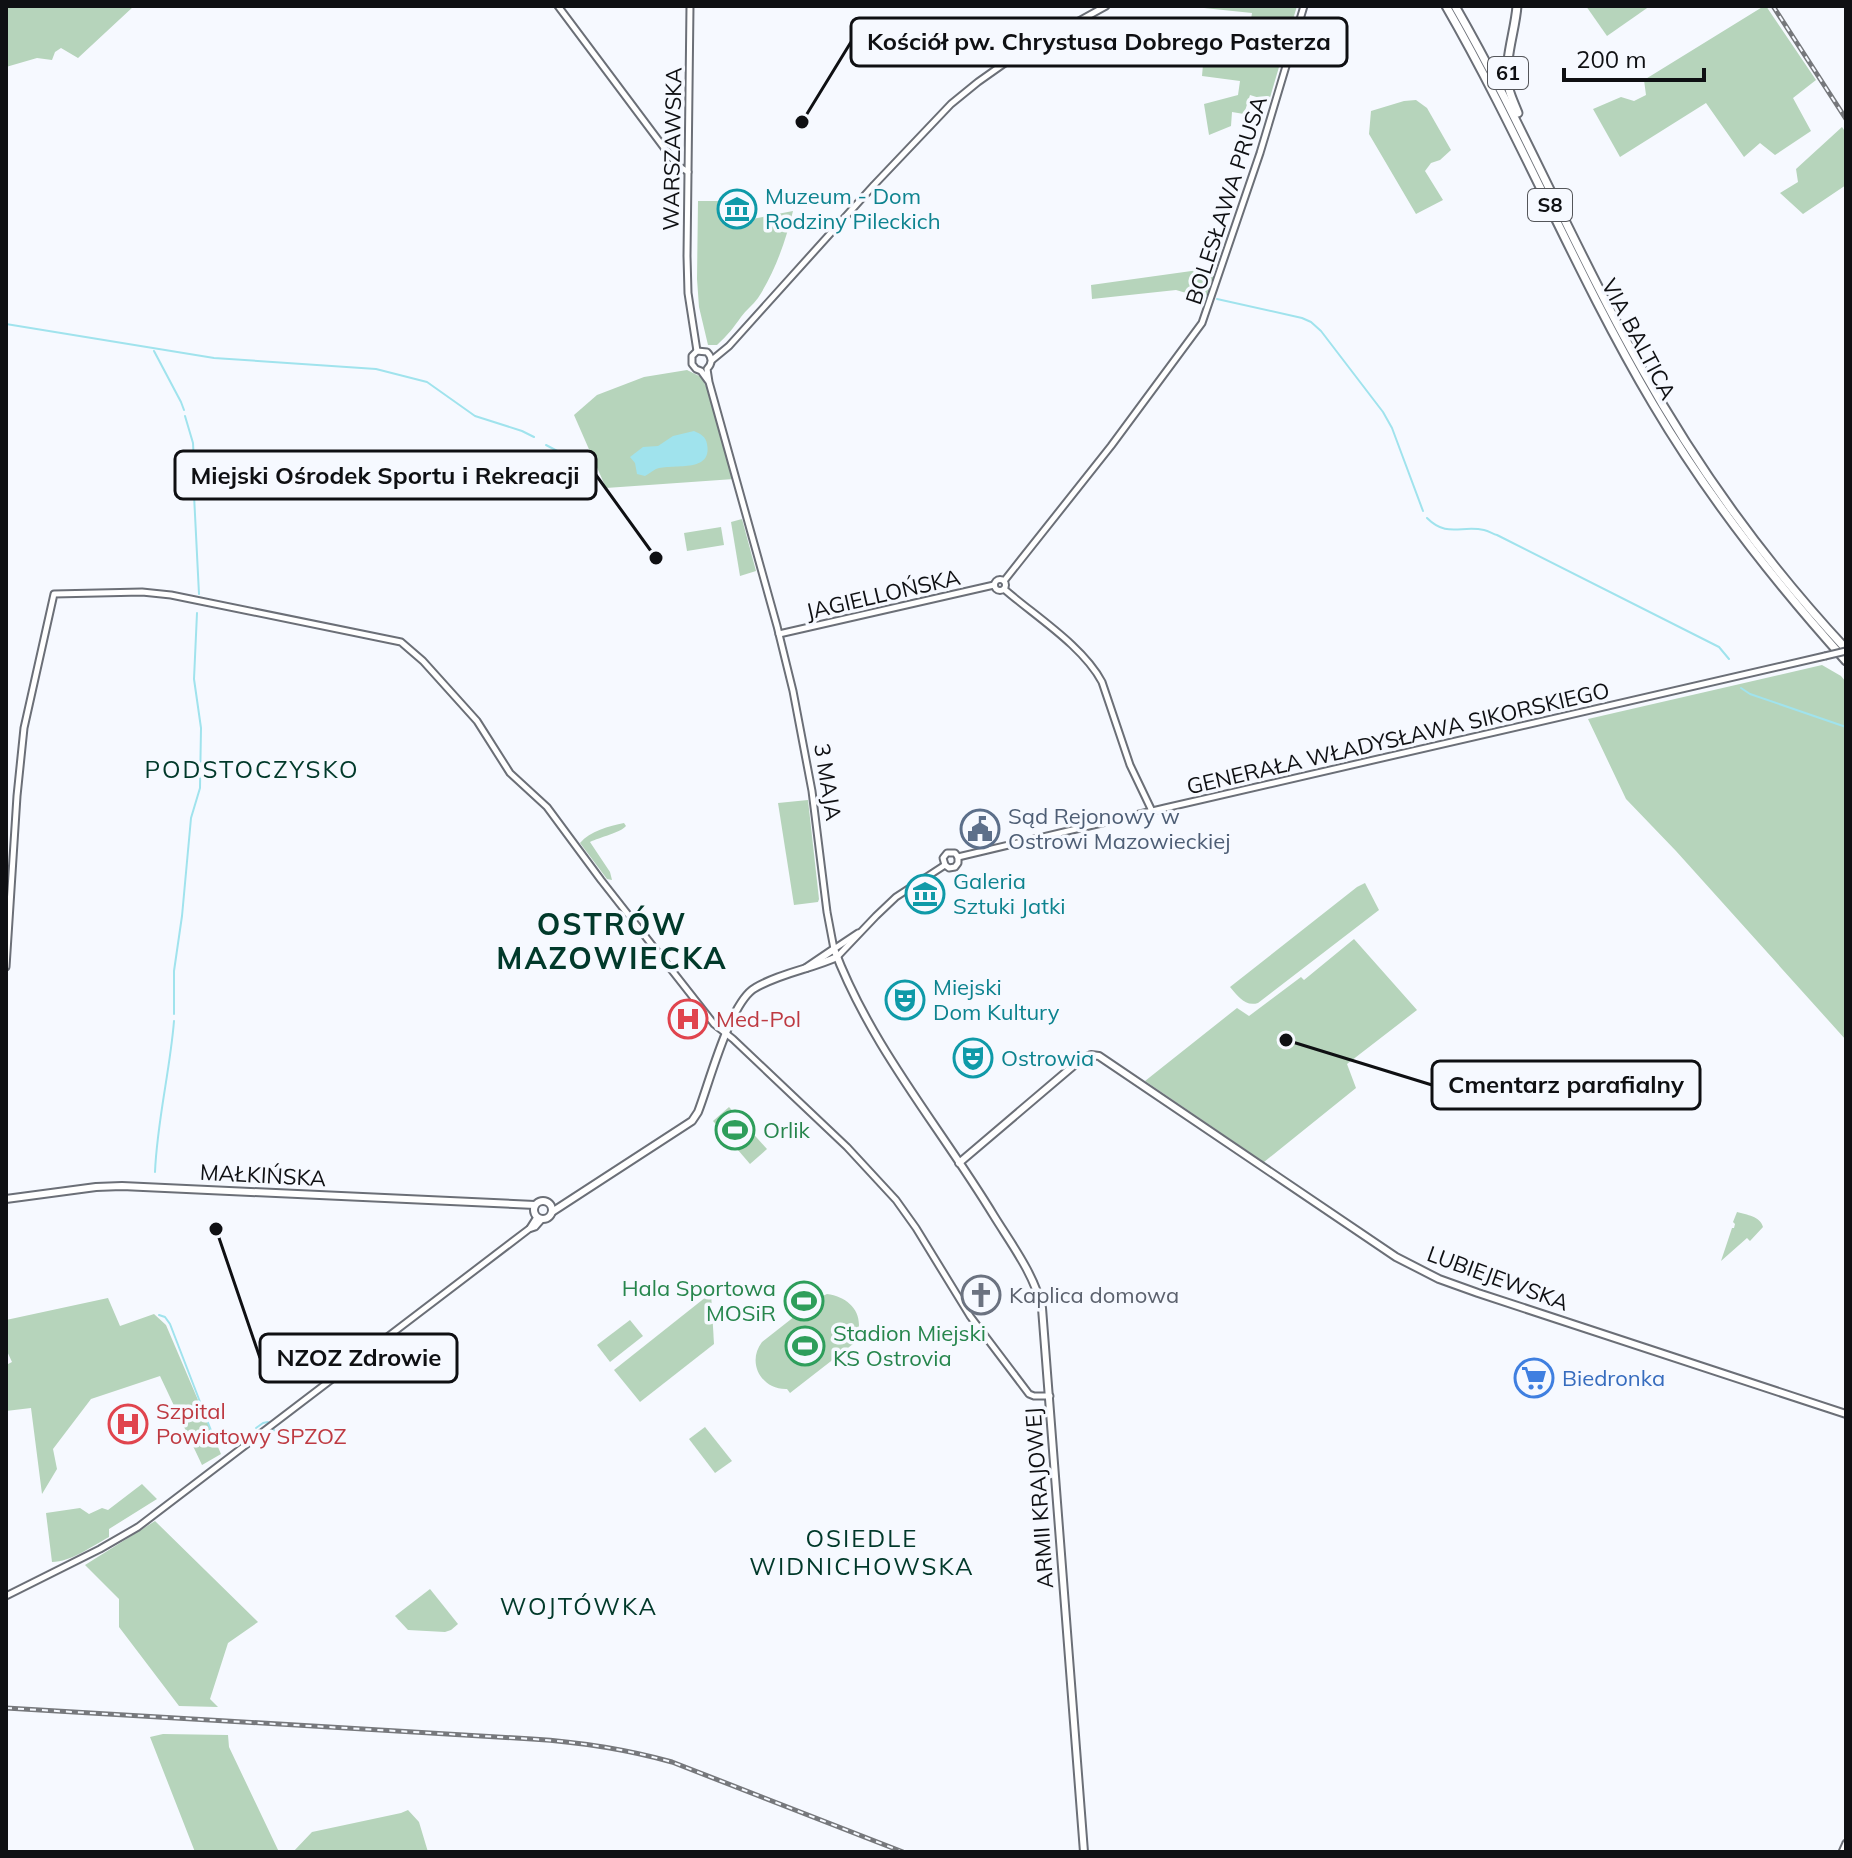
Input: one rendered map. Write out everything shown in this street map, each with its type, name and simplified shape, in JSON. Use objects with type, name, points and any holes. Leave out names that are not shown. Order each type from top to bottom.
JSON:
[{"type":"highway","name":"VIA BALTICA","points":[[1446,6],[1500,103],[1653,405],[1700,479],[1750,548],[1846,661]]},
{"type":"highway","name":"VIA BALTICA","points":[[1455,6],[1526,137],[1621,330],[1675,426],[1756,543],[1846,650]]},
{"type":"highway","name":"61","points":[[1517,6],[1509,51],[1508,81],[1526,137]]},
{"type":"main road","points":[[806,968],[834,949]]},
{"type":"main road","name":"3 MAJA","points":[[834,949],[878,1042],[959,1163]]},
{"type":"main road","points":[[537,1213],[548,1217],[551,1208],[567,1202],[692,1121],[741,1002],[753,989],[837,957]]},
{"type":"main road","name":"LUBIEJEWSKA","points":[[959,1163],[1079,1061],[1091,1055],[1106,1060],[1376,1244],[1425,1272],[1489,1297],[1846,1414]]},
{"type":"main road","name":"ARMII KRAJOWEJ","points":[[959,1163],[1019,1258],[1038,1292],[1042,1308],[1084,1852]]},
{"type":"main road","name":"MAŁKIŃSKA","points":[[6,1199],[122,1186],[519,1205],[537,1213],[541,1201],[551,1208]]},
{"type":"street","points":[[558,6],[677,165],[688,172]]},
{"type":"street","name":"WARSZAWSKA","points":[[690,6],[688,293],[699,351]]},
{"type":"street","points":[[711,358],[699,351],[692,356],[691,362],[693,367],[704,370],[711,358],[729,346],[951,104],[1012,58],[1106,6]]},
{"type":"street","name":"BOLESŁAWA PRUSA","points":[[1004,581],[1111,446],[1202,323],[1260,153],[1304,6]]},
{"type":"street","name":"3 MAJA","points":[[704,370],[779,634],[800,724],[811,780],[834,949]]},
{"type":"street","points":[[1004,589],[1004,581],[998,579],[994,585],[998,590],[1004,589],[1075,648],[1094,669],[1102,682],[1130,765],[1152,811]]},
{"type":"street","name":"JAGIELLOŃSKA","points":[[779,634],[994,585]]},
{"type":"street","points":[[6,967],[24,728],[54,594],[142,592],[171,595],[401,642],[477,721],[500,758],[547,807],[714,1024],[875,1175],[908,1215],[970,1316],[1029,1394],[1050,1396]]},
{"type":"street","name":"GENERAŁA WŁADYSŁAWA SIKORSKIEGO","points":[[958,857],[1846,650]]},
{"type":"street","points":[[947,853],[955,853],[958,863],[955,867],[945,865],[943,858],[947,853]]},
{"type":"street","points":[[834,949],[858,933],[896,897],[945,865]]},
{"type":"street","points":[[830,932],[848,940]]},
{"type":"street","points":[[837,957],[858,933]]},
{"type":"street","points":[[6,1596],[138,1527],[529,1229],[537,1213]]},
{"type":"street","points":[[1842,1852],[1846,1843]]},
{"type":"green space","points":[[6,6],[134,6],[78,58],[61,48],[52,60],[37,58],[6,67]]},
{"type":"green space","points":[[1297,6],[1269,101],[1250,95],[1244,114],[1232,112],[1231,126],[1209,135],[1204,104],[1238,95],[1240,81],[1202,76],[1205,41],[1247,44],[1252,13],[1204,8]]},
{"type":"green space","points":[[1586,6],[1650,6],[1607,36]]},
{"type":"green space","points":[[1764,6],[1816,80],[1793,98],[1811,131],[1775,155],[1760,143],[1744,157],[1706,103],[1620,157],[1593,109],[1621,97],[1634,101],[1646,95],[1644,80]]},
{"type":"green space","points":[[1416,100],[1427,108],[1451,150],[1431,163],[1425,171],[1443,200],[1416,214],[1369,134],[1371,111]]},
{"type":"green space","points":[[1842,127],[1846,133],[1846,185],[1803,214],[1780,193],[1798,182],[1796,169]]},
{"type":"green space","points":[[698,201],[745,201],[747,220],[793,211],[779,256],[764,288],[717,345],[708,345],[699,307]]},
{"type":"green space","points":[[1217,268],[1207,299],[1176,290],[1092,299],[1091,285]]},
{"type":"green space","points":[[687,370],[701,377],[707,388],[734,479],[606,488],[574,415],[597,395],[644,377]]},
{"type":"green space","points":[[742,519],[756,571],[740,576],[731,522]]},
{"type":"green space","points":[[721,527],[724,545],[687,551],[684,533]]},
{"type":"green space","points":[[1822,665],[1846,682],[1846,1040],[1626,799],[1588,719]]},
{"type":"green space","points":[[808,800],[819,899],[818,902],[794,905],[778,803]]},
{"type":"green space","points":[[624,823],[626,826],[619,831],[590,842],[610,872],[612,880],[607,879],[580,843],[594,832]]},
{"type":"green space","points":[[1365,883],[1379,910],[1258,1003],[1246,1002],[1230,987],[1357,887]]},
{"type":"green space","points":[[1354,939],[1417,1010],[1347,1064],[1356,1088],[1264,1162],[1145,1081],[1237,1008],[1249,1016],[1301,977],[1304,980]]},
{"type":"green space","name":"Orlik","points":[[729,1107],[767,1149],[750,1164],[713,1121]]},
{"type":"green space","points":[[1737,1212],[1756,1218],[1763,1227],[1750,1241],[1747,1238],[1721,1261],[1734,1228]]},
{"type":"green space","points":[[711,1293],[714,1344],[640,1402],[614,1370]]},
{"type":"green space","name":"Stadion Miejski KS Ostrovia","points":[[827,1294],[841,1298],[852,1306],[858,1318],[858,1333],[862,1337],[790,1393],[787,1389],[770,1385],[756,1366],[757,1350],[762,1342]]},
{"type":"green space","points":[[108,1298],[120,1326],[154,1314],[166,1325],[221,1454],[202,1465],[160,1376],[91,1399],[53,1449],[57,1469],[42,1494],[31,1408],[6,1411],[6,1365],[12,1362],[6,1349],[6,1320]]},
{"type":"green space","points":[[630,1320],[643,1336],[610,1362],[597,1345]]},
{"type":"green space","points":[[705,1427],[732,1461],[715,1473],[689,1439]]},
{"type":"green space","points":[[142,1484],[157,1499],[109,1529],[109,1537],[74,1556],[52,1562],[46,1513],[80,1508],[89,1514],[102,1508],[108,1510]]},
{"type":"green space","points":[[155,1521],[258,1622],[228,1643],[210,1699],[218,1707],[179,1706],[119,1627],[119,1599],[85,1565]]},
{"type":"green space","points":[[430,1589],[458,1624],[445,1632],[408,1630],[395,1616]]},
{"type":"green space","points":[[163,1734],[228,1735],[229,1747],[279,1852],[195,1852],[150,1737]]},
{"type":"green space","points":[[408,1810],[419,1822],[428,1852],[293,1852],[312,1832]]},
{"type":"water","points":[[694,431],[706,442],[704,460],[690,466],[663,467],[645,476],[637,474],[630,457],[643,447],[658,446],[673,436]]},
{"type":"waterway","points":[[1192,293],[1206,296]]},
{"type":"waterway","points":[[1217,299],[1302,318],[1321,331],[1383,412],[1423,511]]},
{"type":"waterway","points":[[6,324],[214,358],[376,369],[427,382],[475,416],[534,437]]},
{"type":"waterway","points":[[154,351],[184,410]]},
{"type":"waterway","points":[[185,416],[193,443],[194,464]]},
{"type":"waterway","points":[[546,445],[578,462]]},
{"type":"waterway","points":[[193,475],[199,594]]},
{"type":"waterway","points":[[1427,518],[1441,528],[1486,530],[1497,535],[1719,647],[1729,659]]},
{"type":"waterway","points":[[174,1014],[174,971],[191,818],[200,788],[201,728],[194,679],[197,613]]},
{"type":"waterway","points":[[1741,688],[1750,694],[1846,727]]},
{"type":"waterway","points":[[155,1172],[174,1021]]},
{"type":"waterway","points":[[159,1315],[170,1324],[217,1446]]},
{"type":"waterway","points":[[256,1428],[268,1422]]},
{"type":"waterway","points":[[272,1434],[274,1430]]},
{"type":"waterway","points":[[229,1444],[251,1431]]},
{"type":"railway","points":[[1773,6],[1846,119]]},
{"type":"railway","points":[[6,1708],[532,1739],[602,1747],[672,1762],[903,1852]]},
{"type":"place","name":"Kościół pw. Chrystusa Dobrego Pasterza","points":[[802,122]]},
{"type":"place","name":"Muzeum - Dom Rodziny Pileckich","points":[[737,209]]},
{"type":"place","name":"Miejski Ośrodek Sportu i Rekreacji","points":[[656,558]]},
{"type":"place","name":"Sąd Rejonowy w Ostrowi Mazowieckiej","points":[[980,829]]},
{"type":"place","name":"Galeria Sztuki Jatki","points":[[925,894]]},
{"type":"place","name":"Miejski Dom Kultury","points":[[905,1000]]},
{"type":"place","name":"Med-Pol","points":[[688,1019]]},
{"type":"place","name":"Cmentarz parafialny","points":[[1286,1040]]},
{"type":"place","name":"Ostrowia","points":[[973,1058]]},
{"type":"place","name":"Orlik","points":[[735,1130]]},
{"type":"place","name":"NZOZ Zdrowie","points":[[216,1229]]},
{"type":"place","name":"Kaplica domowa","points":[[981,1295]]},
{"type":"place","name":"Hala Sportowa MOSiR","points":[[804,1301]]},
{"type":"place","name":"Stadion Miejski KS Ostrovia","points":[[805,1346]]},
{"type":"place","name":"Biedronka","points":[[1534,1378]]},
{"type":"place","name":"Szpital Powiatowy SPZOZ","points":[[128,1424]]},
{"type":"district","name":"PODSTOCZYSKO","points":[[252,770]]},
{"type":"district","name":"OSTRÓW MAZOWIECKA","points":[[612,942]]},
{"type":"district","name":"OSIEDLE WIDNICHOWSKA","points":[[862,1553]]},
{"type":"district","name":"WOJTÓWKA","points":[[579,1607]]}]
